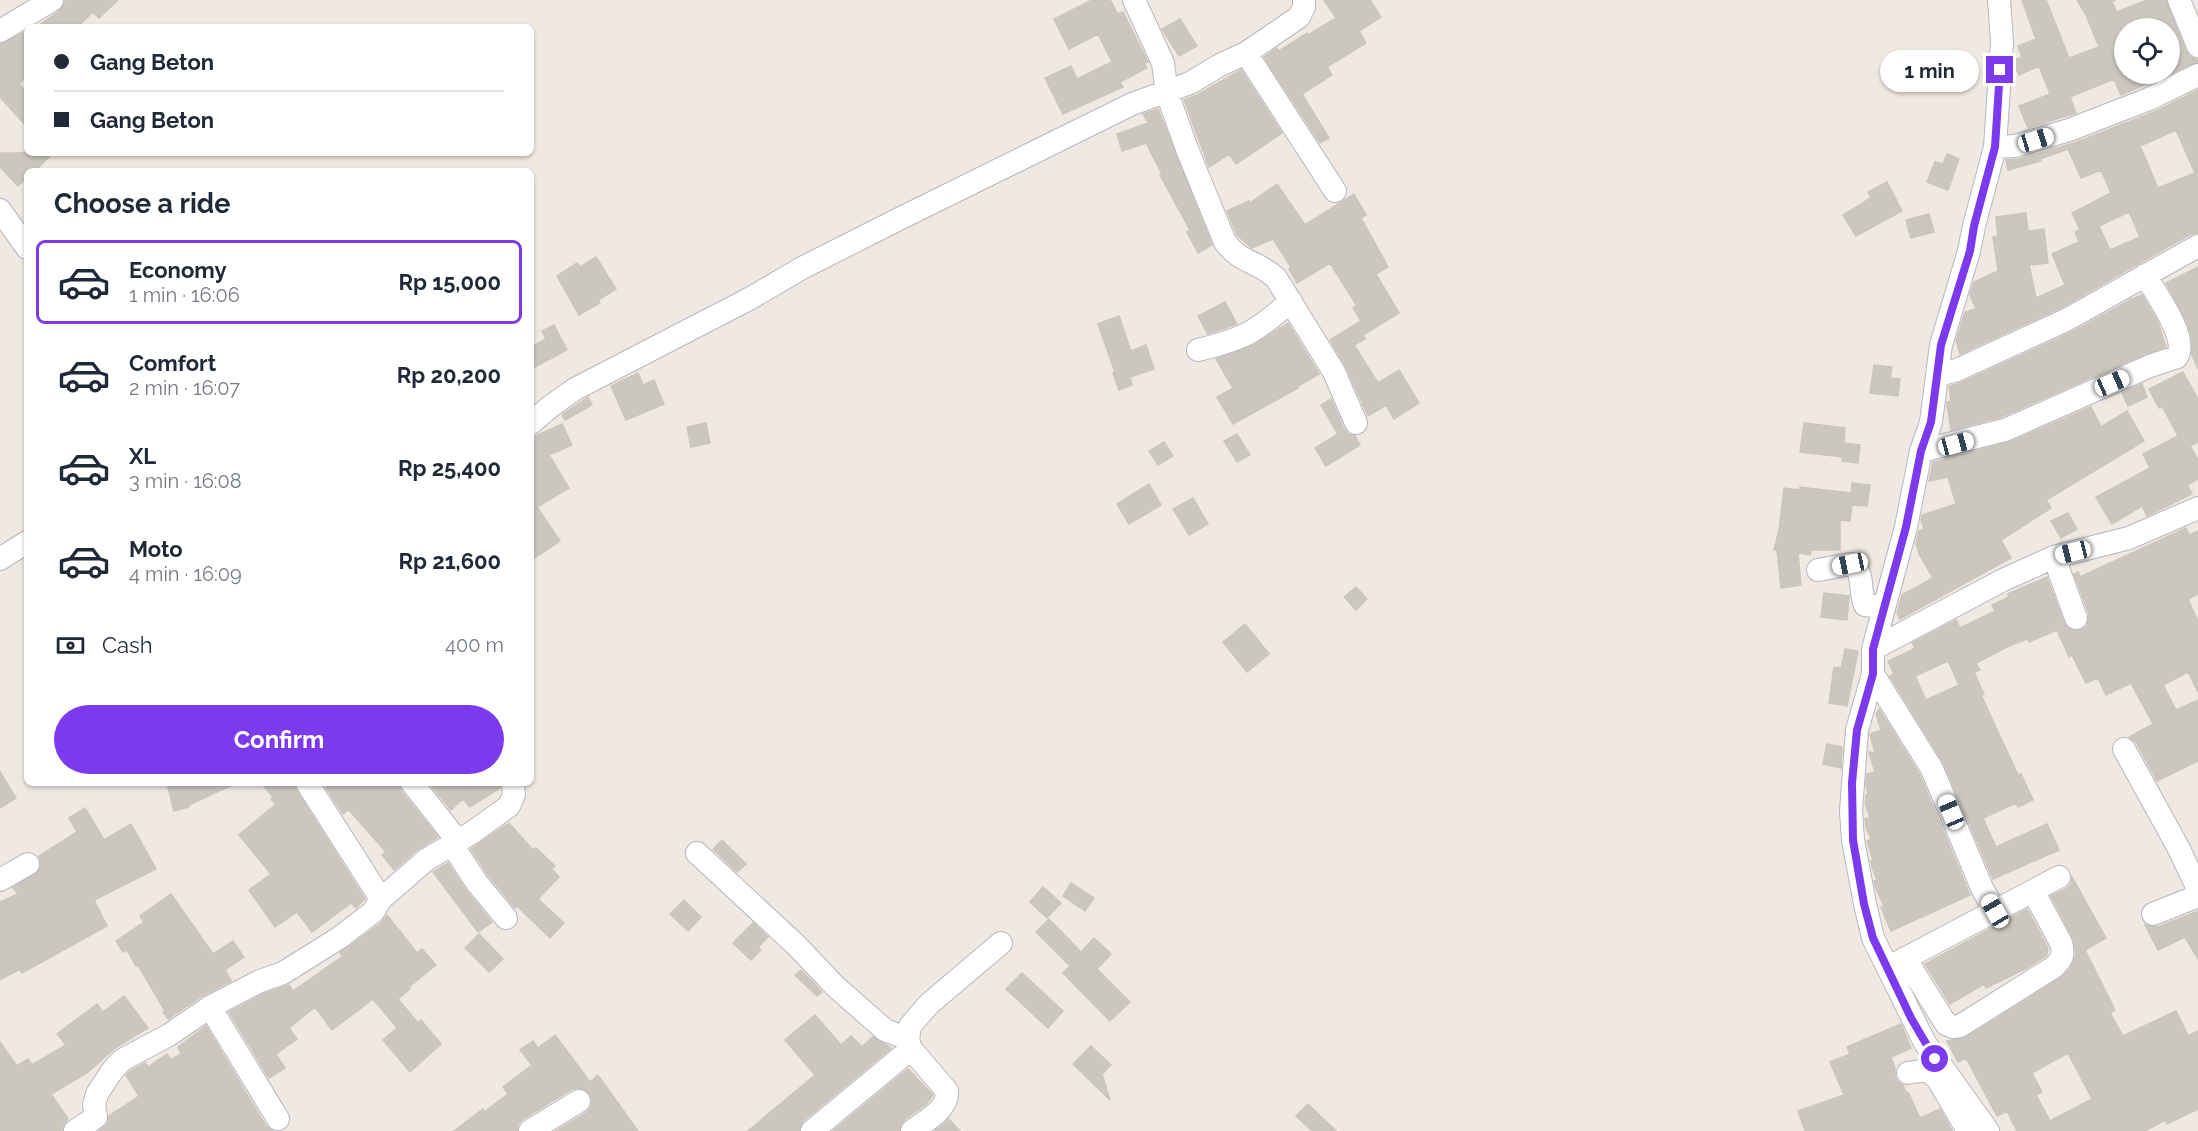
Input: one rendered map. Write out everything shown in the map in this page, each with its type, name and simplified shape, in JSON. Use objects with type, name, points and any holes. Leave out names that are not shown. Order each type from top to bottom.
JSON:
[{"type":"street","points":[[0,32],[52,0]]},
{"type":"street","points":[[1134,0],[1163,63],[1167,93],[1225,242],[1233,253],[1266,268],[1276,278],[1334,372],[1356,423]]},
{"type":"street","points":[[534,421],[575,389],[750,299],[802,268],[1132,104],[1167,93],[1246,53],[1299,17],[1304,7],[1304,0]]},
{"type":"street","points":[[1999,0],[2002,42],[1995,147],[1974,226],[1970,251],[1941,345],[1931,422],[1921,451],[1906,527],[1875,606],[1873,674],[1857,730],[1851,811],[1853,840],[1864,904],[1873,938],[1946,1024],[1953,1027],[1960,1026],[2054,967],[2062,959],[2061,943],[2033,891]]},
{"type":"street","points":[[2179,0],[2198,46]]},
{"type":"street","points":[[1246,53],[1335,191]]},
{"type":"street","points":[[1995,147],[2015,146],[2069,130],[2149,99],[2198,75]]},
{"type":"street","points":[[0,210],[24,244]]},
{"type":"street","points":[[1938,375],[1957,370],[2068,319],[2198,246]]},
{"type":"street","points":[[1921,451],[2005,430],[2150,366],[2177,357],[2180,352],[2180,341],[2145,275]]},
{"type":"street","points":[[1198,350],[1238,339],[1258,329],[1291,301]]},
{"type":"street","points":[[1873,649],[2003,580],[2054,557],[2129,538],[2198,508]]},
{"type":"street","points":[[0,560],[24,544]]},
{"type":"street","points":[[2054,557],[2076,618]]},
{"type":"street","points":[[1818,570],[1856,565],[1862,576],[1862,599],[1875,606]]},
{"type":"street","points":[[1873,674],[1932,769],[1982,888],[1995,911]]},
{"type":"street","points":[[2124,749],[2178,847],[2198,889]]},
{"type":"street","points":[[309,786],[381,899]]},
{"type":"street","points":[[414,786],[454,842],[477,883],[506,918]]},
{"type":"street","points":[[75,1131],[100,1124],[94,1105],[97,1094],[122,1060],[169,1035],[210,1007],[299,964],[360,922],[373,912],[381,899],[426,860],[473,832],[509,806],[514,795],[513,786]]},
{"type":"street","points":[[697,853],[796,945],[836,987],[885,1030],[909,1044],[947,1091],[948,1098],[945,1105],[912,1131]]},
{"type":"street","points":[[0,880],[28,864]]},
{"type":"street","points":[[1896,963],[2059,877]]},
{"type":"street","points":[[2153,914],[2198,896]]},
{"type":"street","points":[[812,1131],[909,1044],[910,1026],[929,1004],[1001,943]]},
{"type":"street","points":[[1896,963],[1911,1018],[1935,1059],[1965,1096],[1988,1131]]},
{"type":"street","points":[[210,1007],[278,1119]]},
{"type":"street","points":[[1908,1072],[1926,1070],[1937,1078],[1968,1131]]},
{"type":"street","points":[[530,1131],[579,1101]]},
{"type":"building","points":[[66,0],[118,0],[99,18],[93,12],[80,24],[40,24],[59,11]]},
{"type":"building","points":[[1092,0],[1110,0],[1118,14],[1123,12],[1148,62],[1144,63],[1147,68],[1120,82],[1123,87],[1063,114],[1045,78],[1071,66],[1077,79],[1112,62],[1098,34],[1069,49],[1054,19]]},
{"type":"building","points":[[1324,0],[1370,0],[1381,17],[1359,31],[1366,43],[1327,67],[1332,75],[1302,94],[1329,138],[1320,143],[1264,57],[1277,48],[1279,51],[1336,18]]},
{"type":"building","points":[[2022,0],[2046,0],[2069,58],[2099,47],[2077,0],[2115,0],[2112,2],[2117,12],[2147,0],[2166,0],[2173,18],[2114,18],[2114,79],[2070,97],[2076,113],[2028,128],[2019,106],[2050,94],[2039,66],[2019,75],[2014,63],[2014,60],[2022,57],[2018,46],[2036,39]]},
{"type":"building","points":[[1180,19],[1197,46],[1179,56],[1162,29]]},
{"type":"building","points":[[24,32],[24,79],[19,84],[24,90],[24,124],[0,97],[0,44]]},
{"type":"building","points":[[2180,36],[2190,57],[2198,59],[2198,62],[2180,70]]},
{"type":"building","points":[[1241,70],[1282,133],[1236,164],[1229,154],[1209,167],[1184,100]]},
{"type":"building","points":[[2116,84],[2147,84],[2121,95]]},
{"type":"building","points":[[2198,90],[2198,233],[2191,234],[2062,307],[1960,354],[1956,341],[1965,312],[1976,309],[1970,295],[1974,282],[1998,271],[1993,237],[1998,237],[1996,217],[2026,213],[2028,231],[2044,229],[2048,263],[2029,265],[2036,298],[2065,285],[2052,254],[2079,242],[2075,232],[2080,230],[2072,213],[2111,193],[2101,170],[2081,178],[2068,149],[2040,159],[2041,161],[2008,170],[2006,160],[2019,159],[2074,143],[2154,112]],"holes":[[[2176,130],[2195,173],[2158,188],[2140,146]],[[2129,212],[2140,237],[2110,250],[2099,226]]]},
{"type":"building","points":[[1158,109],[1212,245],[1198,253],[1187,232],[1190,230],[1160,175],[1162,174],[1146,143],[1122,151],[1117,134],[1148,123],[1143,114]]},
{"type":"building","points":[[0,153],[50,156],[38,168],[24,168],[24,181],[18,186],[0,167]]},
{"type":"building","points":[[1947,154],[1959,159],[1948,190],[1927,182],[1935,162],[1943,164]]},
{"type":"building","points":[[1887,182],[1902,211],[1856,236],[1843,215],[1871,198],[1868,192]]},
{"type":"building","points":[[1277,184],[1305,225],[1354,194],[1366,215],[1361,218],[1388,267],[1376,274],[1399,313],[1363,335],[1365,339],[1354,345],[1378,383],[1399,370],[1419,403],[1394,419],[1386,405],[1368,416],[1346,367],[1330,340],[1361,321],[1353,308],[1357,306],[1330,263],[1297,283],[1289,269],[1291,267],[1273,239],[1252,248],[1237,235],[1227,211],[1249,201],[1250,203]]},
{"type":"building","points":[[1929,214],[1934,232],[1911,238],[1906,220]]},
{"type":"building","points":[[596,257],[616,289],[598,300],[600,303],[579,315],[557,276],[577,263],[580,267]]},
{"type":"building","points":[[2198,267],[2198,369],[2192,355],[2192,338],[2188,324],[2166,283]]},
{"type":"building","points":[[2142,295],[2158,322],[2166,347],[2001,417],[1951,430],[1947,405],[1947,402],[1951,401],[1949,386],[1963,382],[2074,331]]},
{"type":"building","points":[[1225,302],[1237,324],[1208,334],[1198,316]]},
{"type":"building","points":[[1119,316],[1131,351],[1146,345],[1154,369],[1130,377],[1132,385],[1119,390],[1098,324]]},
{"type":"building","points":[[1288,323],[1319,374],[1233,424],[1217,397],[1233,388],[1216,359],[1254,345]]},
{"type":"building","points":[[554,325],[567,350],[534,367],[534,345],[546,339],[542,331]]},
{"type":"building","points":[[1874,365],[1892,367],[1890,378],[1900,379],[1898,396],[1870,393]]},
{"type":"building","points":[[2183,372],[2198,399],[2198,442],[2190,446],[2198,460],[2198,479],[2187,485],[2192,494],[2147,516],[2142,506],[2112,524],[2096,497],[2150,468],[2143,454],[2178,436],[2162,406],[2159,408],[2149,389]]},
{"type":"building","points":[[638,373],[643,385],[654,380],[664,404],[626,420],[611,386]]},
{"type":"building","points":[[2142,384],[2147,397],[2128,406],[2122,393]]},
{"type":"building","points":[[588,397],[592,405],[565,420],[562,415]]},
{"type":"building","points":[[1331,399],[1344,429],[1348,434],[1355,436],[1360,445],[1326,466],[1315,448],[1338,434],[1321,405]]},
{"type":"building","points":[[2091,407],[2101,427],[2127,411],[2144,441],[2046,500],[2051,508],[2001,540],[2011,558],[1900,619],[1897,613],[1902,595],[1933,578],[1919,554],[1916,543],[1919,531],[1924,529],[1922,515],[1956,504],[1948,477],[1929,481],[1933,462],[2010,442]]},
{"type":"building","points":[[706,423],[710,443],[691,447],[687,427]]},
{"type":"building","points":[[1804,423],[1845,428],[1844,443],[1860,445],[1858,463],[1842,461],[1843,457],[1800,452]]},
{"type":"building","points":[[562,424],[572,445],[549,455],[569,488],[537,507],[560,541],[534,558],[534,437]]},
{"type":"building","points":[[1237,434],[1250,455],[1237,462],[1224,441]]},
{"type":"building","points":[[1164,442],[1173,456],[1158,465],[1149,451]]},
{"type":"building","points":[[1852,483],[1870,485],[1867,506],[1852,505],[1850,521],[1840,520],[1840,550],[1811,550],[1810,555],[1798,553],[1801,585],[1781,588],[1777,550],[1774,550],[1784,488],[1800,490],[1800,487],[1851,493]]},
{"type":"building","points":[[1149,484],[1161,505],[1129,524],[1117,504]]},
{"type":"building","points":[[1193,498],[1208,524],[1189,535],[1173,509]]},
{"type":"building","points":[[2068,513],[2077,529],[2061,538],[2051,521]]},
{"type":"building","points":[[2186,528],[2189,535],[2198,531],[2198,594],[2188,599],[2198,621],[2198,692],[2188,672],[2163,685],[2176,710],[2198,700],[2198,761],[2157,781],[2136,742],[2129,737],[2153,724],[2131,683],[2106,695],[2098,678],[2086,683],[2072,655],[2069,657],[2057,630],[2029,642],[2028,639],[2011,645],[1976,663],[1980,670],[1974,672],[1984,694],[1981,695],[2018,775],[2021,774],[2033,800],[2018,807],[2016,803],[1983,818],[1996,847],[2047,824],[2059,850],[1993,879],[1944,764],[1890,676],[1894,674],[1888,661],[1915,648],[1912,643],[1956,620],[1960,628],[1995,611],[1992,605],[2009,597],[2008,594],[2047,577],[2064,623],[2073,631],[2081,630],[2087,626],[2089,614],[2074,574],[2078,572],[2080,577]],"holes":[[[1948,661],[1959,685],[1926,700],[1915,676]]]},
{"type":"building","points":[[1356,587],[1367,599],[1356,610],[1344,597]]},
{"type":"building","points":[[1824,593],[1849,596],[1847,620],[1821,617]]},
{"type":"building","points":[[1245,624],[1269,654],[1247,672],[1223,642]]},
{"type":"building","points":[[1845,649],[1858,651],[1847,706],[1829,703],[1834,667],[1841,668]]},
{"type":"building","points":[[1879,709],[1920,775],[1970,895],[1891,931],[1874,881],[1877,880],[1872,867],[1871,861],[1873,860],[1867,841],[1871,839],[1865,819],[1870,817],[1865,803],[1868,794],[1867,774],[1875,772],[1869,752],[1875,753],[1870,734],[1881,730],[1876,714]]},
{"type":"building","points":[[1827,744],[1842,747],[1841,768],[1823,764]]},
{"type":"building","points":[[0,772],[16,798],[0,808]]},
{"type":"building","points":[[168,786],[230,786],[189,807],[174,811]]},
{"type":"building","points":[[264,786],[295,786],[365,899],[356,908],[351,903],[312,932],[297,912],[275,927],[249,890],[271,874],[239,835],[276,804],[271,799],[273,797]]},
{"type":"building","points":[[328,786],[400,786],[401,791],[438,837],[417,850],[394,870],[382,855],[386,852],[348,809],[343,814],[326,788]]},
{"type":"building","points":[[431,786],[500,786],[470,807],[463,799],[451,810]]},
{"type":"building","points":[[85,808],[104,840],[131,824],[156,869],[94,900],[107,926],[22,973],[20,969],[0,980],[0,902],[18,894],[13,888],[39,871],[41,863],[39,856],[77,832],[69,818]]},
{"type":"building","points":[[509,823],[533,850],[536,848],[555,866],[552,869],[559,877],[538,899],[564,923],[550,938],[517,906],[515,908],[488,875],[471,849]]},
{"type":"building","points":[[722,840],[746,864],[737,872],[713,849]]},
{"type":"building","points":[[448,863],[467,892],[492,922],[478,932],[433,872]]},
{"type":"building","points":[[2072,877],[2106,938],[2085,950],[2115,1010],[2110,1013],[2123,1036],[2176,1011],[2188,1036],[2198,1031],[2198,1109],[2167,1124],[2165,1120],[2145,1131],[2017,1131],[2007,1111],[1997,1116],[1966,1058],[1958,1062],[1947,1041],[1967,1037],[2061,978],[2070,969],[2076,955],[2074,940],[2051,896],[2071,884]],"holes":[[[2068,1053],[2092,1099],[2050,1121],[2036,1095],[2042,1092],[2032,1073]]]},
{"type":"building","points":[[1071,883],[1094,898],[1085,911],[1063,896]]},
{"type":"building","points":[[1043,887],[1061,903],[1047,918],[1030,902]]},
{"type":"building","points":[[171,894],[213,954],[233,941],[244,957],[225,970],[231,981],[202,996],[168,1019],[138,965],[136,966],[127,950],[123,952],[116,941],[144,922],[140,916]]},
{"type":"building","points":[[684,900],[701,917],[688,931],[670,914]]},
{"type":"building","points":[[2027,909],[2048,948],[2047,955],[2027,968],[1986,988],[1984,984],[1950,1004],[1925,964]]},
{"type":"building","points":[[2198,911],[2198,959],[2185,937],[2158,950],[2145,925],[2158,927]]},
{"type":"building","points":[[387,915],[417,953],[422,949],[436,965],[398,999],[418,1023],[421,1020],[441,1044],[410,1072],[383,1040],[397,1028],[373,999],[332,1030],[315,1007],[289,1028],[297,1039],[276,1054],[285,1068],[269,1078],[229,1012],[265,993],[289,985],[293,991],[343,956],[340,953],[381,923]]},
{"type":"building","points":[[1049,919],[1081,952],[1094,938],[1111,954],[1097,969],[1130,1002],[1110,1021],[1063,973],[1070,966],[1036,932]]},
{"type":"building","points":[[753,923],[768,937],[758,947],[761,950],[751,960],[733,943]]},
{"type":"building","points":[[479,934],[503,959],[489,972],[465,948]]},
{"type":"building","points":[[801,970],[822,992],[817,996],[795,975]]},
{"type":"building","points":[[1022,973],[1063,1011],[1048,1028],[1006,989]]},
{"type":"building","points":[[124,996],[148,1028],[115,1048],[87,1073],[51,1094],[68,1119],[62,1131],[0,1131],[0,1042],[17,1066],[28,1059],[32,1065],[66,1045],[57,1034],[97,1004],[103,1012]]},
{"type":"building","points":[[815,1015],[841,1045],[851,1036],[862,1047],[873,1037],[891,1048],[803,1121],[799,1131],[748,1131],[815,1075],[785,1040]]},
{"type":"building","points":[[1901,1024],[1911,1048],[1891,1057],[1897,1081],[1903,1085],[1906,1093],[1908,1092],[1920,1118],[1940,1109],[1952,1131],[1805,1131],[1798,1111],[1844,1095],[1830,1062],[1850,1054],[1847,1047]]},
{"type":"building","points":[[206,1026],[266,1126],[272,1131],[99,1131],[108,1123],[109,1116],[139,1096],[126,1075],[130,1071],[145,1063],[148,1067],[167,1054],[171,1060],[181,1054],[178,1047]]},
{"type":"building","points":[[555,1035],[590,1082],[598,1075],[638,1131],[556,1131],[586,1113],[591,1107],[590,1094],[579,1088],[572,1089],[523,1119],[518,1124],[517,1131],[454,1131],[508,1094],[503,1087],[532,1065],[520,1050],[533,1041],[538,1048]]},
{"type":"building","points":[[1091,1046],[1111,1065],[1102,1074],[1110,1100],[1073,1064]]},
{"type":"building","points":[[908,1069],[933,1095],[926,1104],[904,1120],[899,1131],[833,1131]]},
{"type":"building","points":[[1308,1104],[1336,1131],[1312,1131],[1296,1116]]},
{"type":"building","points":[[949,1119],[960,1131],[935,1131],[944,1124]]},
{"type":"route","points":[[1935,1059],[1911,1018],[1873,938],[1864,904],[1853,840],[1852,783],[1857,730],[1873,674],[1873,649],[1906,527],[1921,451],[1931,422],[1941,345],[1970,251],[1974,226],[1995,147],[2000,70]]}]
